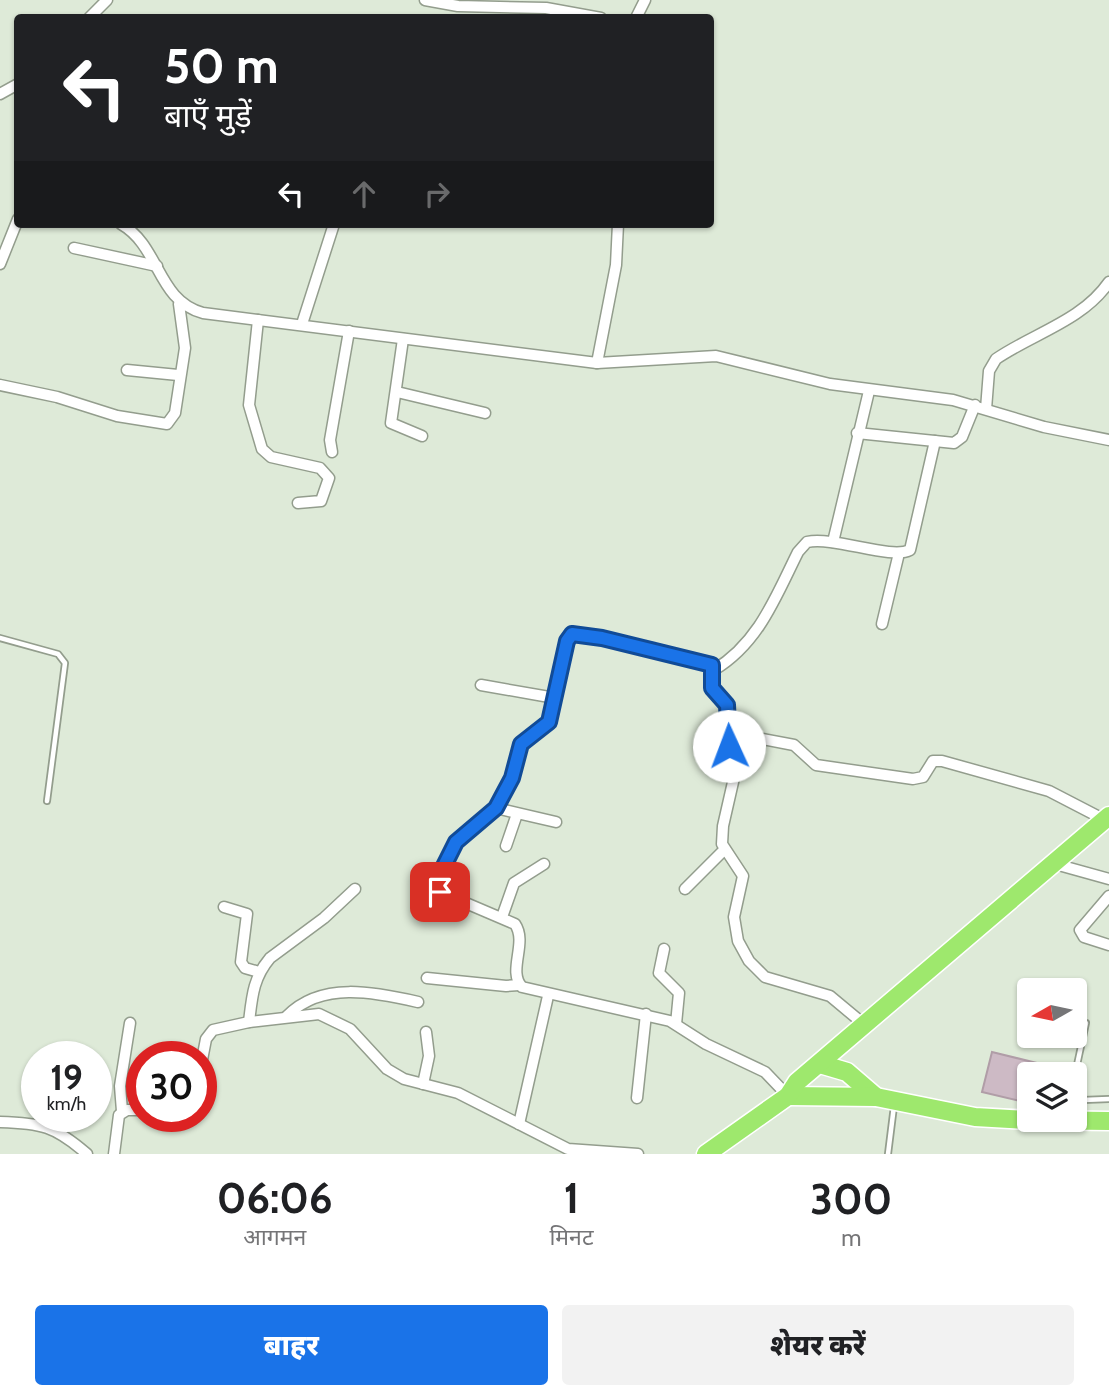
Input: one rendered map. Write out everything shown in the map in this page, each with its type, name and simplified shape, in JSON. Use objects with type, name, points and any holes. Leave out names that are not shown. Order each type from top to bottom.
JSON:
[{"type":"highway","points":[[706,1154],[788,1096],[797,1082],[866,1026],[1107,818]]},
{"type":"highway","points":[[847,1072],[866,1026]]},
{"type":"highway","points":[[820,1064],[847,1072],[876,1097]]},
{"type":"highway","points":[[788,1096],[876,1097],[895,1103],[975,1116],[1017,1119]]},
{"type":"highway","points":[[1087,1115],[1109,1121]]},
{"type":"street","points":[[93,14],[107,0]]},
{"type":"street","points":[[425,0],[458,6],[546,8],[579,14]]},
{"type":"street","points":[[0,264],[14,228]]},
{"type":"street","points":[[126,228],[143,242],[172,296],[180,304],[203,313],[597,363],[716,356],[869,391],[929,396],[975,405],[1044,427],[1109,440]]},
{"type":"street","points":[[302,324],[333,228]]},
{"type":"street","points":[[597,363],[616,265],[618,228]]},
{"type":"street","points":[[74,248],[157,266]]},
{"type":"street","points":[[986,409],[989,371],[996,359],[1077,314],[1091,304],[1109,282]]},
{"type":"street","points":[[0,386],[58,397],[117,416],[162,425],[174,419],[185,338],[180,304]]},
{"type":"street","points":[[258,320],[249,405],[263,452],[271,457],[320,468],[329,478],[321,501],[299,503]]},
{"type":"street","points":[[332,452],[330,440],[349,331]]},
{"type":"street","points":[[403,339],[391,423],[422,436]]},
{"type":"street","points":[[127,370],[178,375]]},
{"type":"street","points":[[833,542],[869,391]]},
{"type":"street","points":[[397,392],[485,413]]},
{"type":"street","points":[[857,433],[959,441],[975,405]]},
{"type":"street","points":[[714,670],[732,658],[754,636],[803,545],[812,541],[899,553],[910,550],[935,441]]},
{"type":"street","points":[[882,624],[899,553]]},
{"type":"street","points":[[519,985],[517,976],[521,936],[515,924],[443,895],[438,883],[456,842],[496,808],[512,778],[521,744],[544,728],[555,698],[567,641],[576,633],[706,661],[714,670],[712,688],[727,705],[728,741],[736,769],[722,835],[724,850],[742,870],[743,881],[734,917],[738,941],[749,961],[765,976],[830,996],[866,1026]]},
{"type":"street","points":[[481,685],[555,698]]},
{"type":"street","points":[[762,739],[794,745],[817,765],[913,779],[923,777],[933,761],[942,761],[1049,791],[1107,818]]},
{"type":"street","points":[[496,808],[556,822]]},
{"type":"street","points":[[506,846],[517,814]]},
{"type":"street","points":[[685,889],[724,850]]},
{"type":"street","points":[[502,917],[514,883],[544,864]]},
{"type":"street","points":[[1055,864],[1109,878]]},
{"type":"street","points":[[249,1022],[253,988],[259,972],[270,958],[324,918],[355,889]]},
{"type":"street","points":[[1109,896],[1080,930],[1084,937],[1109,945]]},
{"type":"street","points":[[224,907],[247,914],[241,962],[245,968],[259,972]]},
{"type":"street","points":[[664,949],[659,973],[679,993],[676,1024]]},
{"type":"street","points":[[427,978],[519,985],[548,996],[646,1014],[676,1024],[706,1044],[765,1072],[788,1096]]},
{"type":"street","points":[[287,1016],[305,1000],[328,994],[363,992],[418,1002]]},
{"type":"street","points":[[519,1124],[548,996]]},
{"type":"street","points":[[207,1041],[209,1034],[249,1022],[319,1014],[340,1021],[387,1069],[404,1079],[458,1093],[568,1149],[638,1154]]},
{"type":"street","points":[[637,1098],[646,1014]]},
{"type":"street","points":[[114,1154],[115,1136],[122,1111],[120,1086],[131,1023]]},
{"type":"street","points":[[423,1084],[429,1056],[426,1032]]},
{"type":"street","points":[[122,1111],[126,1111]]},
{"type":"street","points":[[0,1122],[30,1123],[53,1128],[87,1154]]},
{"type":"lane","points":[[0,638],[58,654],[65,663],[47,801]]},
{"type":"lane","points":[[1087,1107],[1109,1099]]},
{"type":"lane","points":[[888,1154],[895,1103]]},
{"type":"building","points":[[992,1052],[1033,1062],[1017,1062],[1017,1100],[982,1092]]},
{"type":"route","points":[[440,892],[439,876],[456,842],[496,808],[512,778],[521,744],[541,731],[549,722],[567,641],[572,634],[706,661],[712,665],[713,691],[727,705],[729,746]]}]
